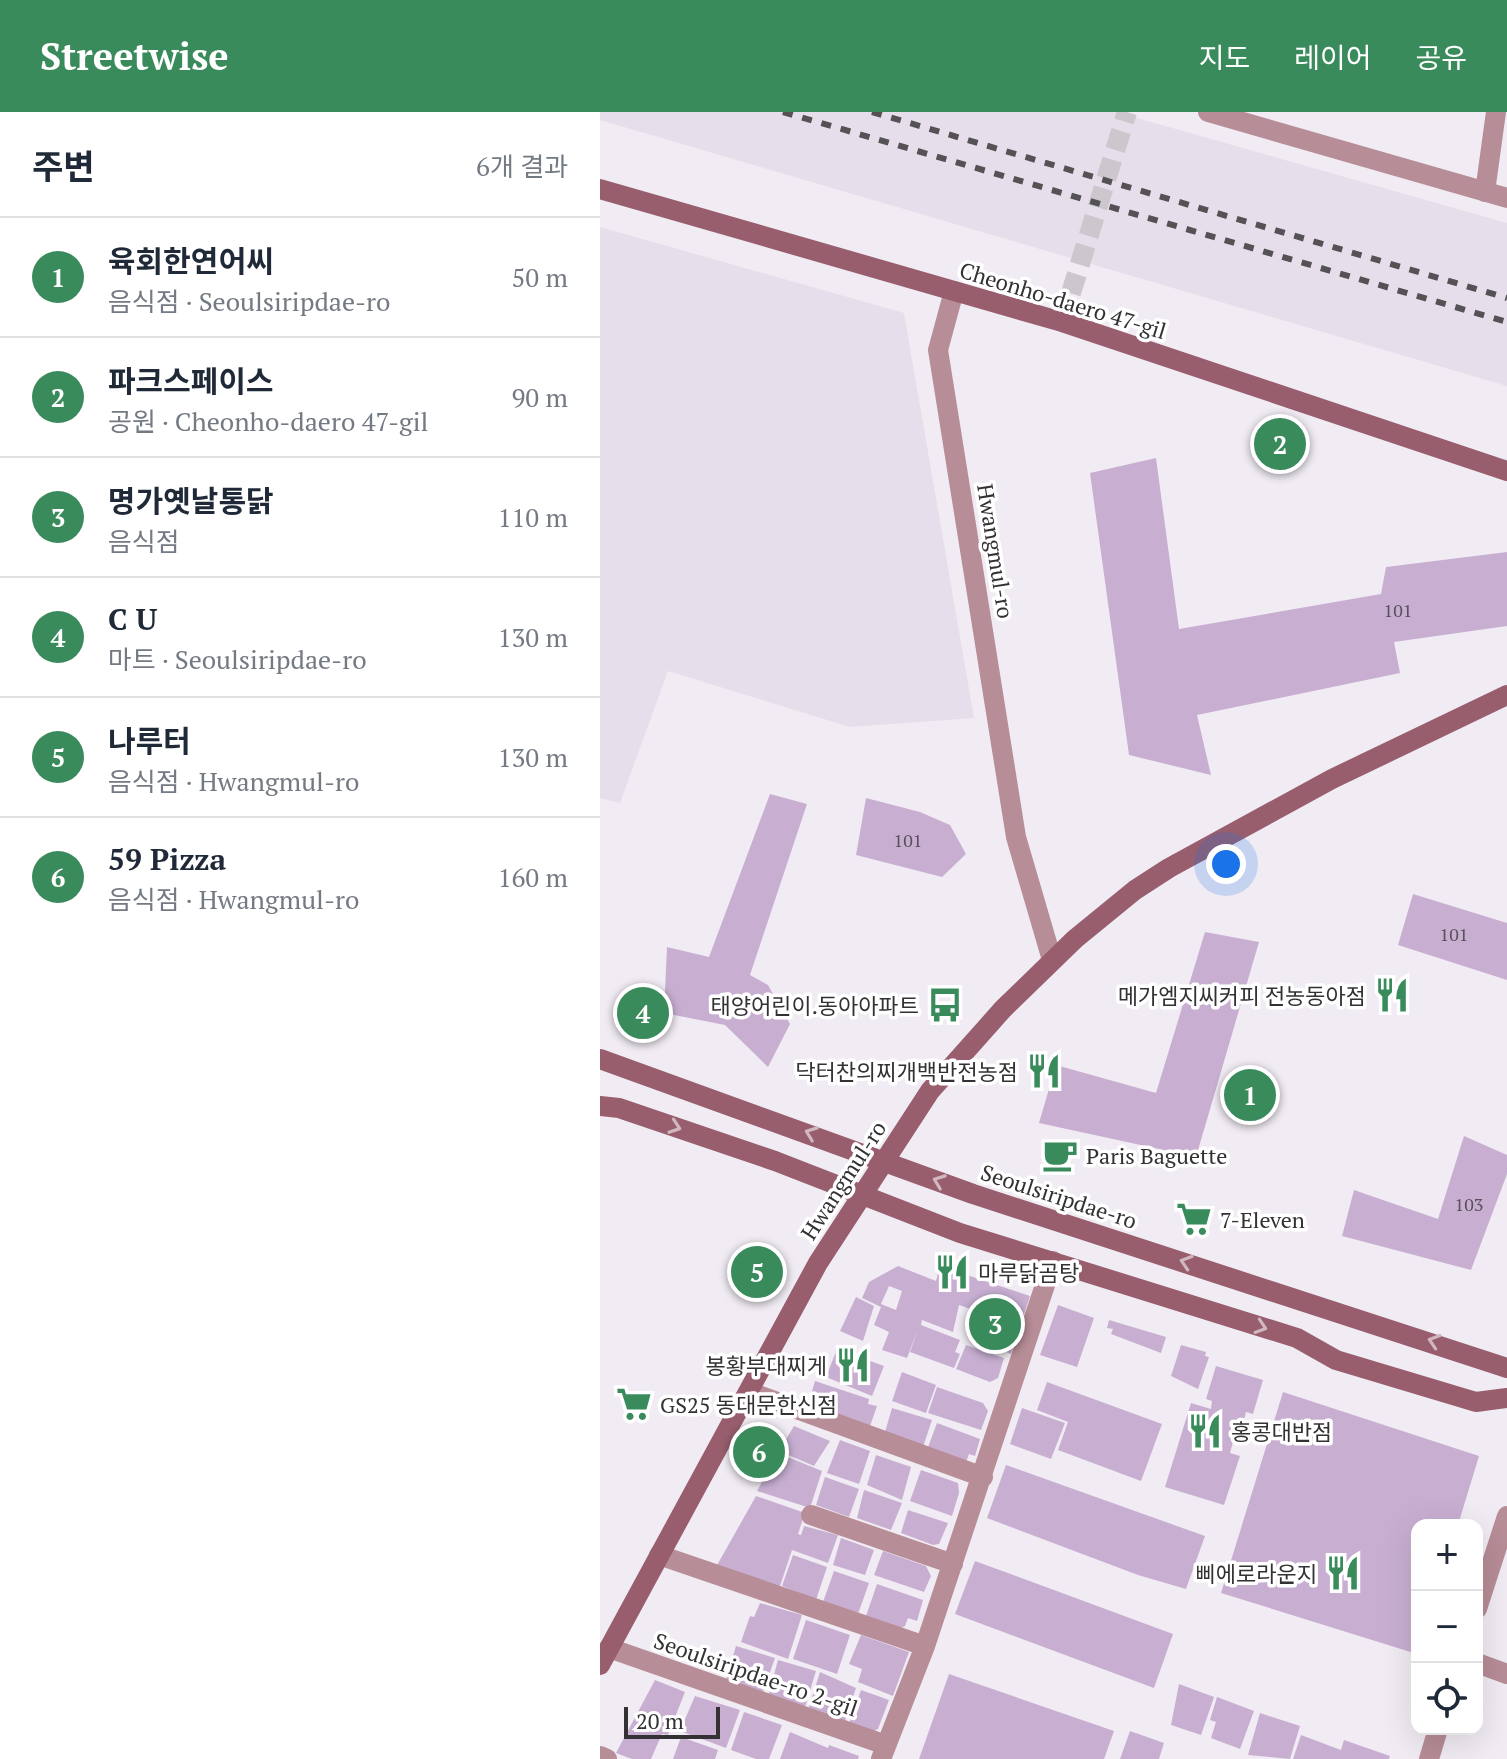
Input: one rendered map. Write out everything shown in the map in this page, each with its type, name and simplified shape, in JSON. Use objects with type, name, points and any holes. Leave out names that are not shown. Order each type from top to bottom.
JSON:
[{"type":"main road","name":"Cheonho-daero 47-gil","points":[[600,189],[1062,322],[1507,471]]},
{"type":"main road","name":"Hwangmul-ro","points":[[604,1657],[818,1263],[861,1194],[930,1091],[1052,960],[1135,890],[1169,868],[1332,779],[1507,695]]},
{"type":"main road","name":"Seoulsiripdae-ro","points":[[600,1059],[973,1194],[1491,1360],[1507,1368]]},
{"type":"main road","points":[[600,1106],[619,1108],[733,1147],[960,1233],[1297,1338],[1336,1360],[1476,1402],[1507,1398]]},
{"type":"street","points":[[1208,112],[1507,198]]},
{"type":"street","points":[[1485,192],[1496,112]]},
{"type":"street","name":"Hwangmul-ro","points":[[954,291],[938,350],[1016,837],[1052,960]]},
{"type":"street","name":"Seoulsiripdae-ro 2-gil","points":[[604,1657],[884,1752],[925,1646],[1053,1261]]},
{"type":"street","points":[[750,1392],[983,1477]]},
{"type":"street","points":[[811,1515],[953,1564]]},
{"type":"street","points":[[1483,1591],[1507,1516]]},
{"type":"street","points":[[659,1555],[925,1646]]},
{"type":"street","points":[[1483,1665],[1507,1674]]},
{"type":"street","points":[[1429,1759],[1436,1735]]},
{"type":"street","points":[[600,1756],[607,1759]]},
{"type":"shaded area","points":[[600,112],[1116,112],[1507,223],[1507,386],[600,120]]},
{"type":"shaded area","points":[[600,227],[904,313],[974,718],[850,727],[668,671],[620,803],[600,798]]},
{"type":"building","points":[[1156,458],[1179,629],[1381,594],[1386,567],[1507,552],[1507,626],[1394,642],[1400,673],[1197,715],[1211,775],[1129,755],[1090,473]]},
{"type":"building","points":[[770,794],[807,804],[750,975],[768,985],[790,1024],[768,1067],[725,1025],[664,1013],[667,947],[709,957]]},
{"type":"building","points":[[866,798],[920,812],[950,825],[966,854],[942,877],[856,855]]},
{"type":"building","points":[[1413,894],[1507,923],[1507,980],[1398,945]]},
{"type":"building","points":[[1205,932],[1259,942],[1196,1157],[1039,1123],[1056,1065],[1156,1093]]},
{"type":"building","points":[[1464,1136],[1507,1155],[1507,1174],[1471,1270],[1342,1236],[1354,1190],[1438,1219]]},
{"type":"building","points":[[898,1266],[936,1281],[940,1266],[1030,1296],[1011,1354],[967,1336],[976,1311],[959,1305],[953,1332],[922,1320],[921,1325],[960,1340],[955,1352],[960,1354],[954,1368],[910,1352],[918,1329],[907,1358],[882,1350],[889,1332],[874,1325],[881,1307],[862,1298],[869,1282]],"holes":[[[889,1286],[902,1291],[896,1310],[881,1304]]]},
{"type":"building","points":[[856,1297],[874,1306],[863,1341],[840,1331]]},
{"type":"building","points":[[1058,1305],[1094,1318],[1077,1367],[1040,1355]]},
{"type":"building","points":[[1109,1320],[1166,1337],[1161,1353],[1111,1334],[1113,1329],[1107,1328]]},
{"type":"building","points":[[966,1345],[1004,1358],[998,1378],[990,1382],[956,1369]]},
{"type":"building","points":[[1181,1345],[1206,1352],[1205,1356],[1209,1357],[1198,1389],[1171,1376]]},
{"type":"building","points":[[837,1349],[884,1366],[872,1396],[826,1377]]},
{"type":"building","points":[[1216,1366],[1263,1380],[1253,1414],[1246,1412],[1243,1424],[1248,1427],[1243,1445],[1233,1442],[1230,1453],[1240,1456],[1224,1505],[1165,1487],[1191,1403],[1211,1409],[1212,1401],[1206,1399]]},
{"type":"building","points":[[902,1372],[936,1385],[926,1413],[892,1401]]},
{"type":"building","points":[[815,1381],[869,1399],[868,1404],[877,1406],[869,1429],[807,1408]]},
{"type":"building","points":[[1047,1382],[1162,1424],[1141,1481],[1058,1450],[1068,1422],[1037,1410]]},
{"type":"building","points":[[937,1387],[983,1403],[988,1411],[981,1430],[928,1413]]},
{"type":"building","points":[[1283,1392],[1479,1456],[1460,1519],[1411,1519],[1411,1652],[1221,1593]]},
{"type":"building","points":[[892,1408],[932,1420],[923,1447],[885,1432]]},
{"type":"building","points":[[1022,1408],[1065,1423],[1051,1459],[1010,1444]]},
{"type":"building","points":[[937,1423],[980,1439],[975,1456],[969,1454],[966,1462],[927,1450]]},
{"type":"building","points":[[794,1426],[830,1441],[814,1466],[779,1451]]},
{"type":"building","points":[[840,1440],[870,1451],[859,1484],[827,1473]]},
{"type":"building","points":[[778,1453],[822,1471],[810,1508],[757,1491]]},
{"type":"building","points":[[876,1455],[911,1467],[902,1500],[867,1485]]},
{"type":"building","points":[[1006,1465],[1205,1536],[1186,1589],[1138,1575],[987,1518]]},
{"type":"building","points":[[921,1470],[958,1483],[959,1493],[952,1516],[910,1501]]},
{"type":"building","points":[[825,1477],[859,1489],[849,1517],[816,1505]]},
{"type":"building","points":[[864,1490],[902,1503],[891,1530],[857,1518]]},
{"type":"building","points":[[756,1496],[805,1513],[798,1534],[801,1535],[804,1526],[838,1535],[828,1563],[792,1550],[779,1589],[716,1567]]},
{"type":"building","points":[[908,1510],[948,1523],[939,1544],[933,1545],[901,1533]]},
{"type":"building","points":[[841,1538],[874,1550],[865,1575],[833,1565]]},
{"type":"building","points":[[883,1551],[926,1566],[931,1576],[924,1592],[874,1575]]},
{"type":"building","points":[[793,1555],[827,1567],[816,1600],[782,1586]]},
{"type":"building","points":[[975,1561],[1173,1634],[1154,1688],[955,1614]]},
{"type":"building","points":[[834,1571],[869,1583],[858,1614],[823,1602]]},
{"type":"building","points":[[877,1584],[923,1600],[917,1621],[908,1618],[905,1626],[899,1629],[865,1619]]},
{"type":"building","points":[[760,1603],[802,1615],[788,1659],[741,1642],[750,1616],[754,1617]]},
{"type":"building","points":[[806,1620],[850,1635],[837,1674],[793,1659]]},
{"type":"building","points":[[861,1635],[909,1652],[893,1696],[858,1682],[862,1669],[849,1664]]},
{"type":"building","points":[[736,1646],[775,1658],[762,1695],[725,1683]]},
{"type":"building","points":[[778,1660],[816,1671],[805,1707],[768,1697]]},
{"type":"building","points":[[820,1672],[856,1688],[844,1724],[808,1710]]},
{"type":"building","points":[[949,1674],[1114,1731],[1104,1759],[919,1759]]},
{"type":"building","points":[[655,1680],[685,1692],[668,1735],[662,1734],[651,1759],[632,1759],[616,1753]]},
{"type":"building","points":[[1179,1684],[1214,1697],[1201,1735],[1171,1725]]},
{"type":"building","points":[[861,1690],[889,1700],[878,1729],[867,1734],[848,1727]]},
{"type":"building","points":[[695,1696],[740,1710],[726,1748],[680,1731]]},
{"type":"building","points":[[1217,1697],[1254,1711],[1240,1749],[1211,1738],[1216,1722],[1210,1720]]},
{"type":"building","points":[[744,1712],[782,1725],[769,1759],[756,1759],[731,1750]]},
{"type":"building","points":[[1260,1713],[1300,1726],[1290,1759],[1248,1755]]},
{"type":"building","points":[[1130,1731],[1164,1743],[1159,1759],[1120,1759]]},
{"type":"building","points":[[790,1732],[828,1748],[829,1745],[859,1756],[858,1759],[780,1759]]},
{"type":"building","points":[[1301,1735],[1341,1750],[1344,1740],[1390,1756],[1389,1759],[1293,1759]]},
{"type":"building","points":[[681,1737],[718,1750],[715,1759],[673,1759]]},
{"type":"tunnel","points":[[1062,322],[1127,112]]},
{"type":"railway","points":[[783,112],[1507,322]]},
{"type":"railway","points":[[872,112],[1507,298]]},
{"type":"place","name":"파크스페이스","points":[[1280,444]]},
{"type":"place","name":"메가엠지씨커피 전농동아점","points":[[1392,995]]},
{"type":"place","name":"태양어린이.동아아파트","points":[[945,1005]]},
{"type":"place","name":"C U","points":[[643,1013]]},
{"type":"place","name":"닥터찬의찌개백반전농점","points":[[1044,1071]]},
{"type":"place","name":"육회한연어씨","points":[[1250,1095]]},
{"type":"place","name":"Paris Baguette","points":[[1060,1155]]},
{"type":"place","name":"7-Eleven","points":[[1194,1219]]},
{"type":"place","name":"나루터","points":[[757,1272]]},
{"type":"place","name":"마루닭곰탕","points":[[952,1272]]},
{"type":"place","name":"명가옛날통닭","points":[[995,1324]]},
{"type":"place","name":"봉황부대찌게","points":[[853,1365]]},
{"type":"place","name":"GS25 동대문한신점","points":[[634,1404]]},
{"type":"place","name":"홍콩대반점","points":[[1205,1431]]},
{"type":"place","name":"59 Pizza","points":[[759,1452]]},
{"type":"place","name":"삐에로라운지","points":[[1343,1573]]}]
